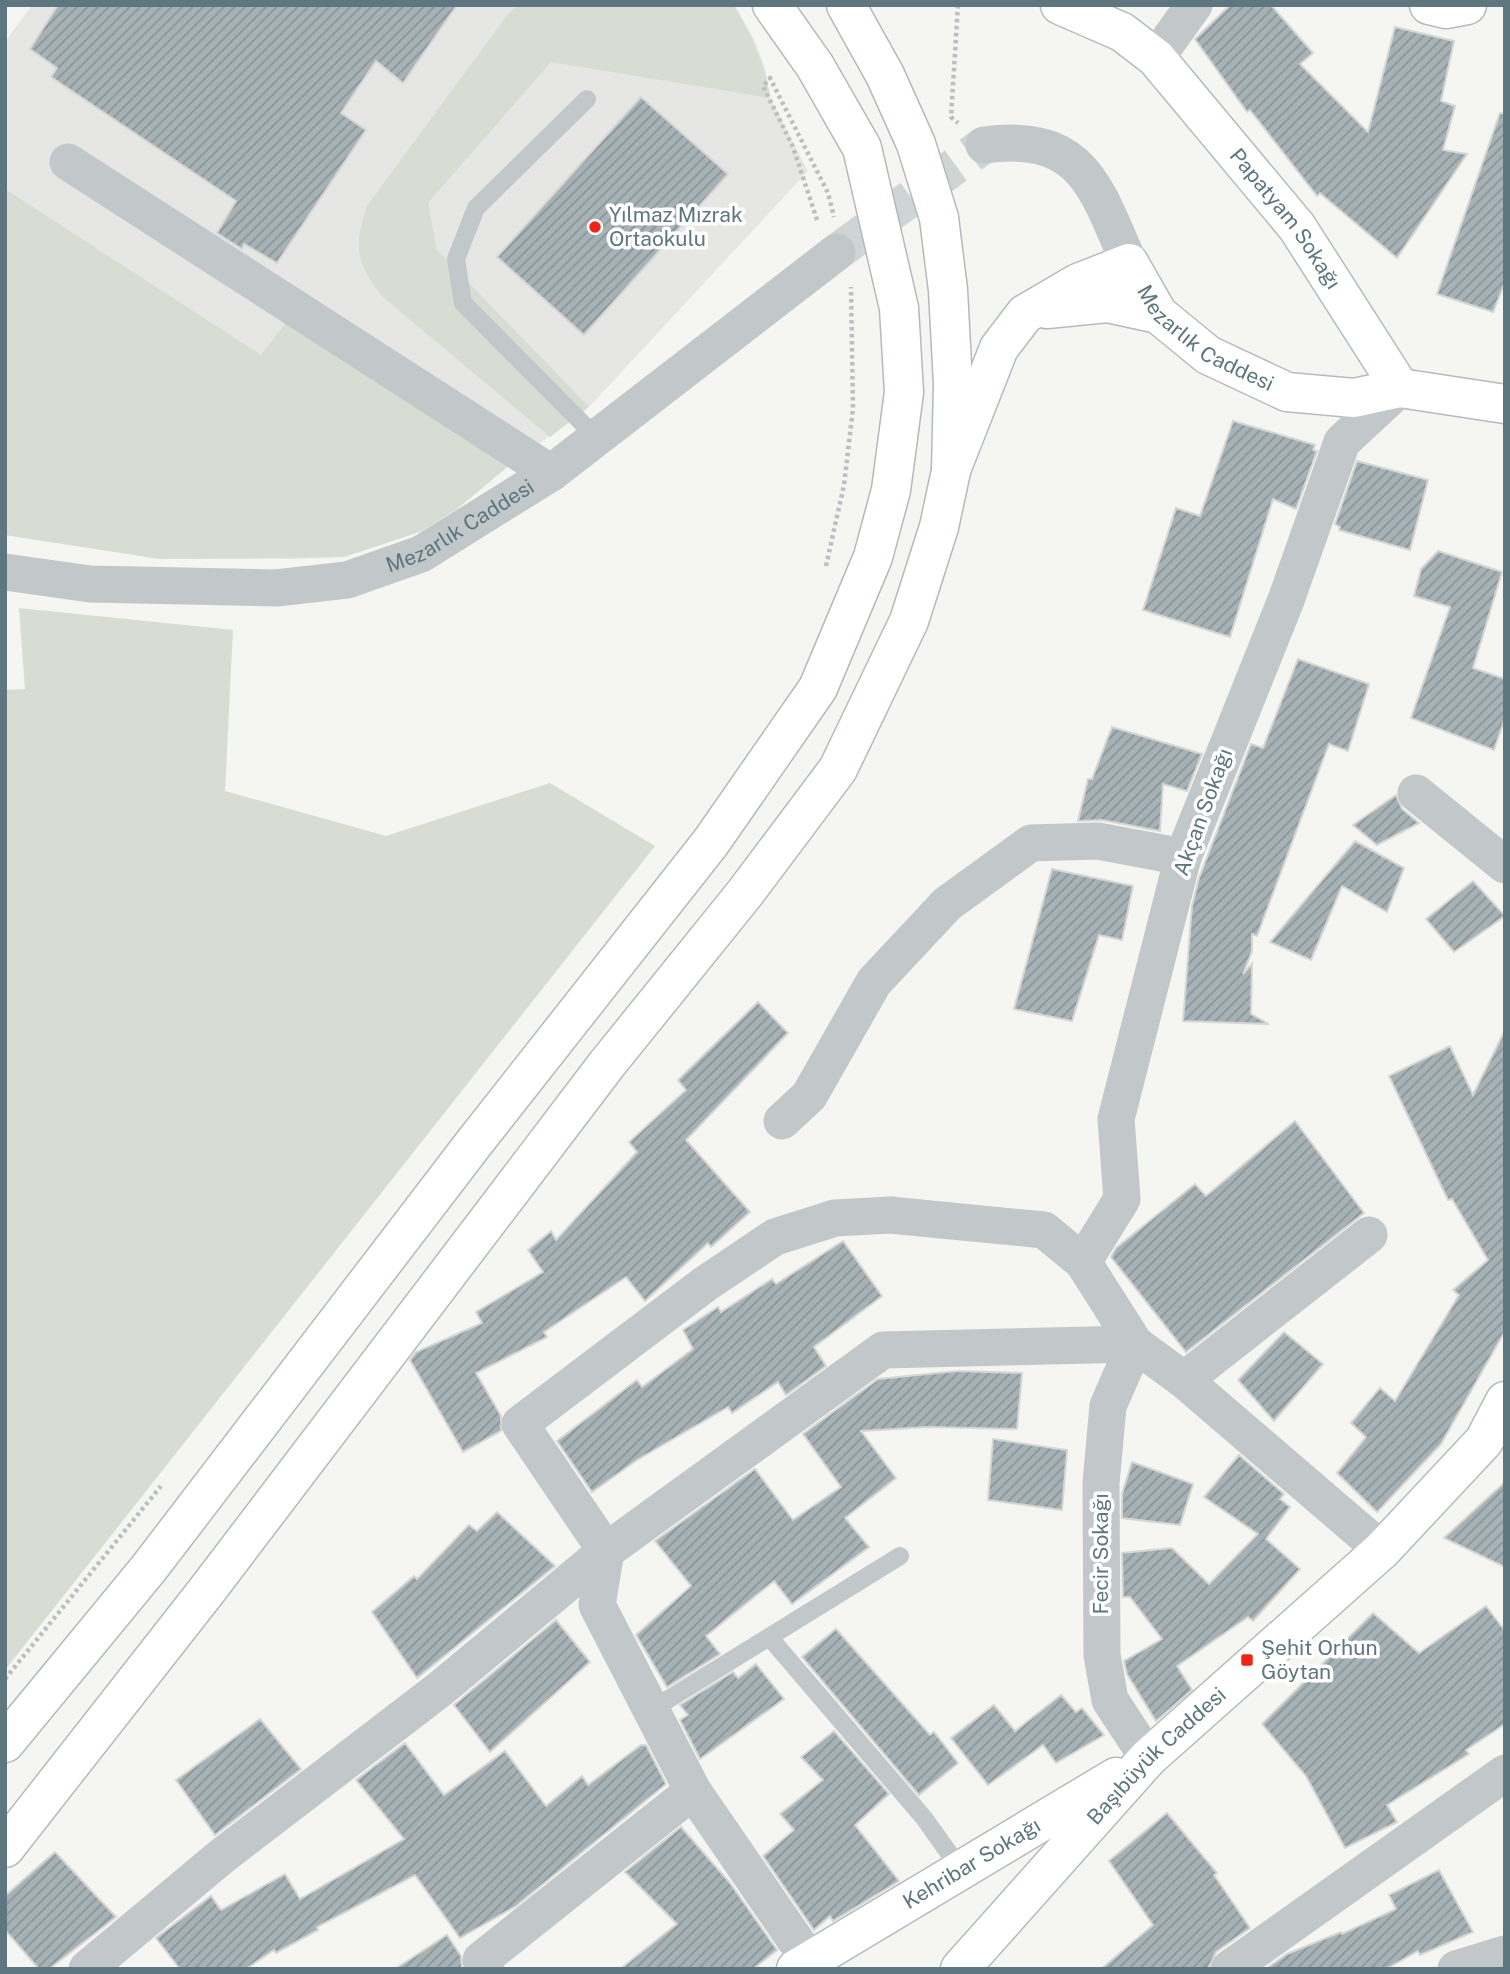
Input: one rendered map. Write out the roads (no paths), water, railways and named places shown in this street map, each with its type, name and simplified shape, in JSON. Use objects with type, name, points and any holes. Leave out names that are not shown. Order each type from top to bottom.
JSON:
[{"type":"main road","points":[[5,1742],[149,1568],[474,1143],[711,842],[818,688],[873,557],[891,490],[904,392],[899,308],[862,148],[815,66],[772,5]]},
{"type":"main road","name":"Papatyam Sokağı","points":[[1060,5],[1122,32],[1156,58],[1297,227],[1400,388]]},
{"type":"main road","points":[[1429,5],[1446,9],[1467,5]]},
{"type":"main road","points":[[847,6],[885,75],[916,144],[939,218],[948,290],[953,384],[951,471]]},
{"type":"main road","points":[[5,1848],[208,1589],[598,1075],[745,893],[838,769],[909,621],[939,527],[951,471],[999,348],[1025,314],[1078,283],[1129,262]]},
{"type":"main road","name":"Mezarlık Caddesi","points":[[1129,262],[1158,314],[1208,355],[1287,392],[1354,398],[1400,388],[1505,404]]},
{"type":"main road","points":[[1025,314],[1065,305],[1107,303],[1158,314]]},
{"type":"main road","name":"Başıbüyük Caddesi","points":[[960,1969],[1148,1758],[1382,1550],[1484,1441],[1504,1402]]},
{"type":"main road","name":"Kehribar Sokağı","points":[[803,1964],[1148,1758]]},
{"type":"street","points":[[1156,58],[1194,5]]},
{"type":"street","name":"Mezarlık Caddesi","points":[[976,138],[1043,146],[1069,158],[1096,186],[1129,262]]},
{"type":"street","points":[[68,162],[551,473]]},
{"type":"street","name":"Mezarlık Caddesi","points":[[5,572],[90,584],[276,588],[347,580],[421,554],[551,473],[840,251]]},
{"type":"street","name":"Akçan Sokağı","points":[[1083,1262],[1122,1199],[1116,1119],[1184,857],[1286,600],[1342,442],[1400,388]]},
{"type":"street","points":[[1416,793],[1505,865]]},
{"type":"street","points":[[782,1121],[809,1096],[874,982],[947,904],[1031,843],[1098,841],[1184,857]]},
{"type":"street","points":[[803,1964],[693,1791],[597,1605],[606,1551],[520,1424],[705,1284],[775,1237],[835,1218],[890,1214],[1044,1230],[1083,1262],[1135,1344],[1184,1380],[1382,1550]]},
{"type":"street","points":[[1184,1380],[1369,1235]]},
{"type":"street","points":[[87,1969],[222,1856],[440,1689],[606,1551],[883,1350],[1135,1344]]},
{"type":"street","name":"Fecir Sokağı","points":[[1135,1344],[1108,1406],[1101,1483],[1102,1655],[1110,1700],[1148,1758]]},
{"type":"street","points":[[1228,1969],[1505,1773]]},
{"type":"street","points":[[486,1969],[481,1960],[693,1791]]},
{"type":"street","points":[[1456,1969],[1505,1954]]},
{"type":"lane","points":[[587,99],[476,208],[456,259],[463,303],[597,438]]},
{"type":"lane","points":[[651,1710],[900,1556]]},
{"type":"lane","points":[[771,1638],[924,1818],[961,1870]]},
{"type":"tunnel","points":[[837,252],[984,145]]},
{"type":"place","name":"Yılmaz Mızrak Ortaokulu","points":[[595,227]]},
{"type":"place","name":"Şehit Orhun Göytan","points":[[1247,1660]]}]
